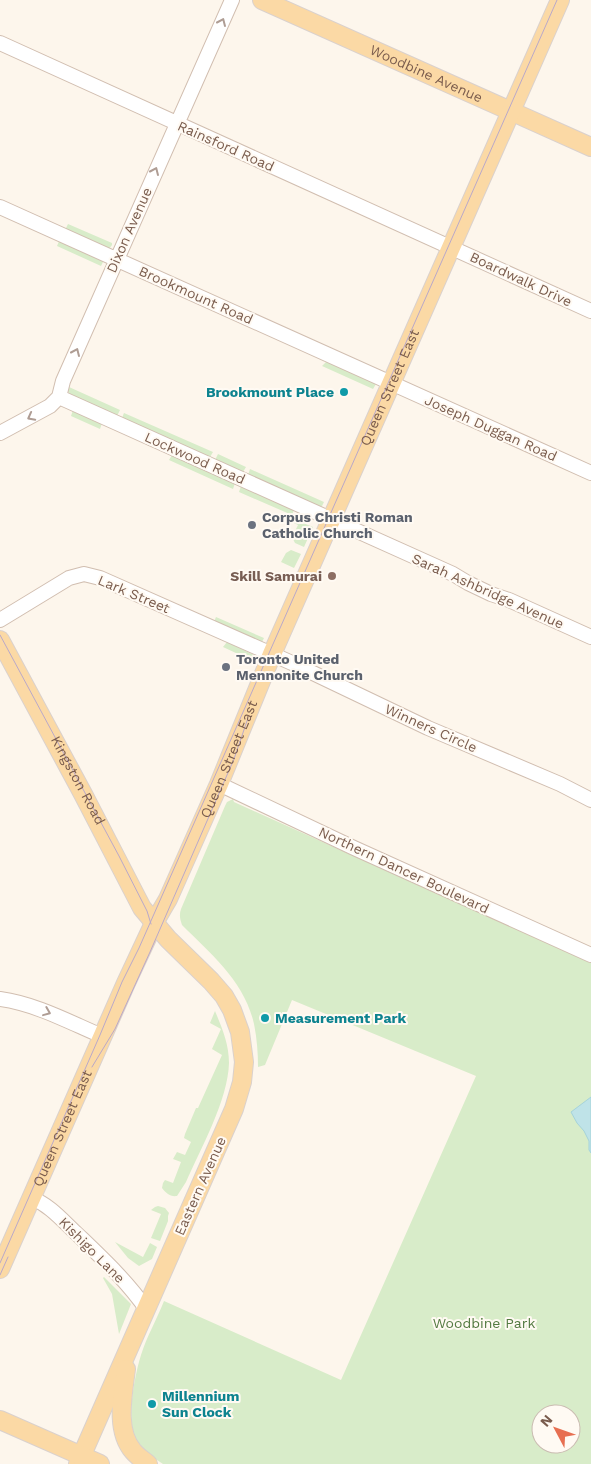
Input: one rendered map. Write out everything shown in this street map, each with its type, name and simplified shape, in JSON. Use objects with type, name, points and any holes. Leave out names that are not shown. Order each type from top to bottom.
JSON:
[{"type":"main road","name":"Woodbine Avenue","points":[[262,0],[591,147]]},
{"type":"main road","name":"Queen Street East","points":[[0,1269],[102,1036],[154,923],[168,899],[272,654],[560,0]]},
{"type":"main road","name":"Kingston Road","points":[[0,640],[142,908],[154,923]]},
{"type":"main road","name":"Eastern Avenue","points":[[80,1460],[234,1109],[242,1082],[244,1062],[240,1032],[232,1010],[224,996],[211,981],[168,940],[154,923]]},
{"type":"main road","points":[[128,1351],[122,1410],[124,1433],[134,1453],[148,1464]]},
{"type":"main road","points":[[0,1420],[80,1460],[100,1464]]},
{"type":"street","name":"Dixon Avenue","points":[[59,397],[63,381],[116,259],[232,0]]},
{"type":"street","name":"Rainsford Road","points":[[0,44],[452,247]]},
{"type":"street","name":"Brookmount Road","points":[[0,207],[391,383]]},
{"type":"street","name":"Boardwalk Drive","points":[[452,247],[591,311]]},
{"type":"street","name":"Joseph Duggan Road","points":[[391,383],[591,473]]},
{"type":"street","points":[[0,433],[50,406],[59,397]]},
{"type":"street","name":"Lockwood Road","points":[[59,397],[331,519]]},
{"type":"street","name":"Sarah Ashbridge Avenue","points":[[331,519],[591,638]]},
{"type":"street","name":"Lark Street","points":[[0,620],[69,578],[84,574],[100,578],[272,654]]},
{"type":"street","name":"Winners Circle","points":[[272,654],[428,728],[560,784],[591,800]]},
{"type":"street","name":"Northern Dancer Boulevard","points":[[218,784],[354,848],[591,955]]},
{"type":"street","points":[[0,999],[22,1003],[102,1036]]},
{"type":"street","name":"Kishigo Lane","points":[[31,1198],[44,1203],[90,1246],[134,1292],[146,1310]]},
{"type":"green space","points":[[68,224],[112,243],[112,245],[109,249],[65,230]]},
{"type":"green space","points":[[60,239],[102,260],[101,266],[57,246]]},
{"type":"green space","points":[[327,361],[376,384],[373,389],[322,366]]},
{"type":"green space","points":[[69,387],[120,410],[117,416],[70,394],[68,392]]},
{"type":"green space","points":[[73,410],[102,423],[100,429],[71,416]]},
{"type":"green space","points":[[124,413],[213,452],[210,457],[122,418]]},
{"type":"green space","points":[[218,454],[246,467],[243,472],[215,460]]},
{"type":"green space","points":[[172,455],[235,483],[233,489],[169,460]]},
{"type":"green space","points":[[250,469],[324,502],[319,507],[248,475]]},
{"type":"green space","points":[[241,486],[294,510],[292,515],[239,492]]},
{"type":"green space","points":[[293,519],[313,527],[304,547],[295,543],[292,537],[298,525],[292,522]]},
{"type":"green space","points":[[291,550],[301,554],[294,568],[281,562],[286,553]]},
{"type":"green space","points":[[216,617],[264,638],[262,642],[257,641],[214,622]]},
{"type":"green space","points":[[227,642],[256,657],[253,661],[223,647]]},
{"type":"green space","name":"Woodbine Park","points":[[233,799],[234,802],[591,963],[591,1464],[163,1464],[147,1453],[135,1438],[132,1430],[131,1409],[136,1373],[143,1348],[164,1301],[341,1380],[476,1076],[292,1000],[265,1065],[258,1067],[254,1024],[250,1009],[226,970],[182,925],[181,909],[227,802]]},
{"type":"green space","points":[[215,1011],[228,1049],[229,1063],[224,1092],[213,1124],[186,1182],[177,1196],[172,1196],[162,1188],[163,1183],[165,1180],[173,1183],[181,1162],[173,1159],[177,1152],[185,1155],[191,1142],[184,1138],[185,1134],[222,1055],[212,1049],[221,1029],[210,1023]]},
{"type":"green space","points":[[158,1206],[165,1208],[169,1213],[160,1241],[151,1238],[161,1214],[151,1210]]},
{"type":"green space","points":[[115,1242],[143,1257],[150,1243],[157,1247],[152,1259],[139,1266],[128,1258]]},
{"type":"green space","points":[[104,1277],[131,1304],[119,1334],[112,1294]]},
{"type":"water","points":[[591,1097],[591,1153],[589,1141],[571,1112]]},
{"type":"tram line","points":[[0,1263],[122,982],[139,948],[557,0]]},
{"type":"tram line","points":[[0,635],[119,856],[147,911],[151,924]]},
{"type":"tram line","points":[[92,1067],[115,1029],[150,952],[234,759],[248,718]]},
{"type":"tram line","points":[[0,1275],[8,1257]]},
{"type":"place","name":"Brookmount Place","points":[[344,392]]},
{"type":"place","name":"Corpus Christi Roman Catholic Church","points":[[252,525]]},
{"type":"place","name":"Skill Samurai","points":[[332,576]]},
{"type":"place","name":"Toronto United Mennonite Church","points":[[226,667]]},
{"type":"place","name":"Measurement Park","points":[[265,1018]]},
{"type":"place","name":"Millennium Sun Clock","points":[[152,1404]]}]
